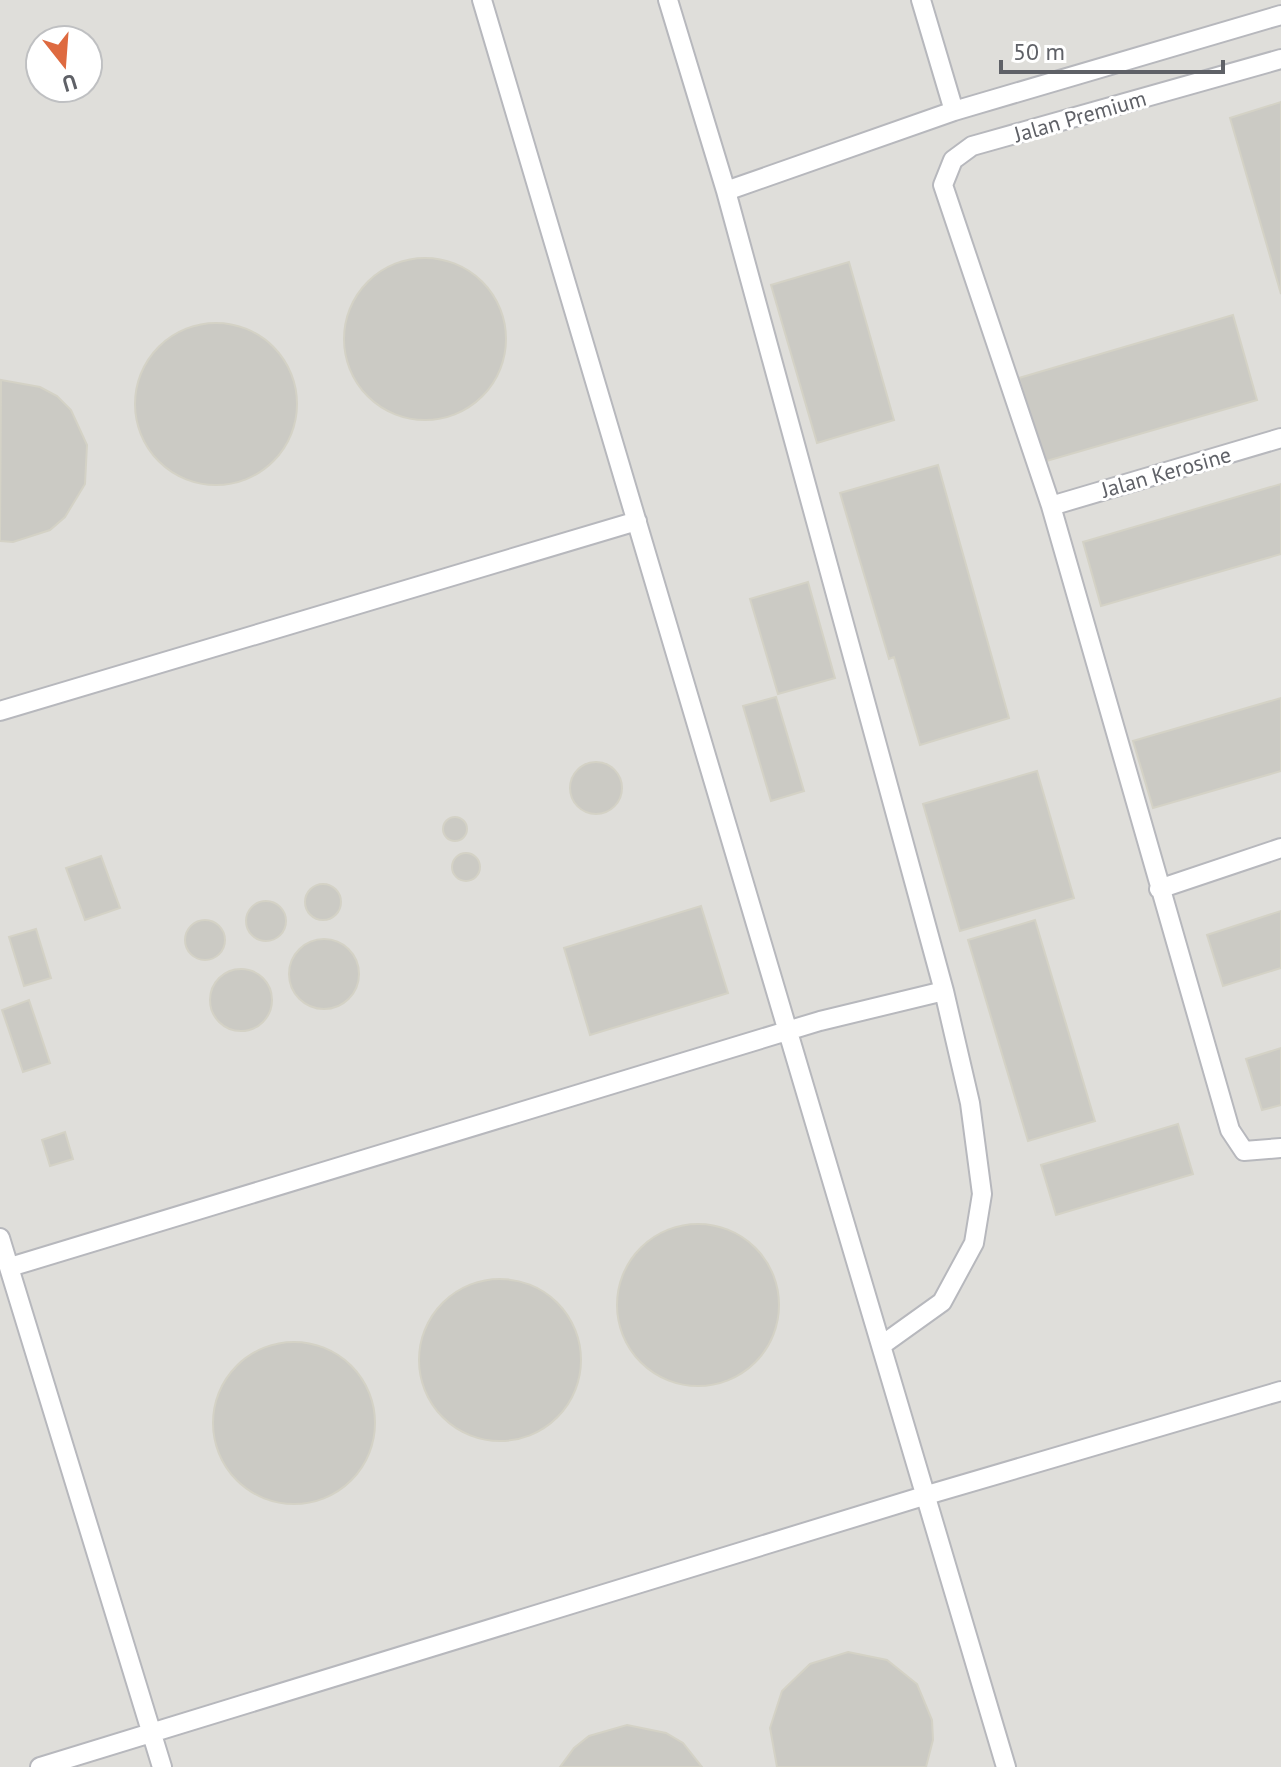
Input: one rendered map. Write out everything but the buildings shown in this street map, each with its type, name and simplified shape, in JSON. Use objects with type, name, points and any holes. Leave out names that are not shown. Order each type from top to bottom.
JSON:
[{"type":"lane","points":[[482,0],[1006,1767]]},
{"type":"lane","points":[[668,0],[726,191],[944,991],[970,1103],[982,1194],[974,1243],[942,1302],[882,1345]]},
{"type":"lane","points":[[921,0],[954,111]]},
{"type":"lane","points":[[726,191],[954,111],[1281,15]]},
{"type":"lane","name":"Jalan Premium","points":[[1051,506],[943,185],[953,160],[972,146],[1281,59]]},
{"type":"lane","name":"Jalan Kerosine","points":[[1051,506],[1281,438]]},
{"type":"lane","points":[[1051,506],[1230,1130],[1244,1151],[1281,1148]]},
{"type":"lane","points":[[0,711],[637,521]]},
{"type":"lane","points":[[1159,889],[1281,848]]},
{"type":"lane","points":[[10,1267],[820,1021],[944,991]]},
{"type":"lane","points":[[0,1238],[162,1767]]},
{"type":"lane","points":[[40,1767],[927,1495],[1281,1391]]},
{"type":"shaded area","points":[[0,0],[1281,0],[1281,1767],[0,1767]]}]
